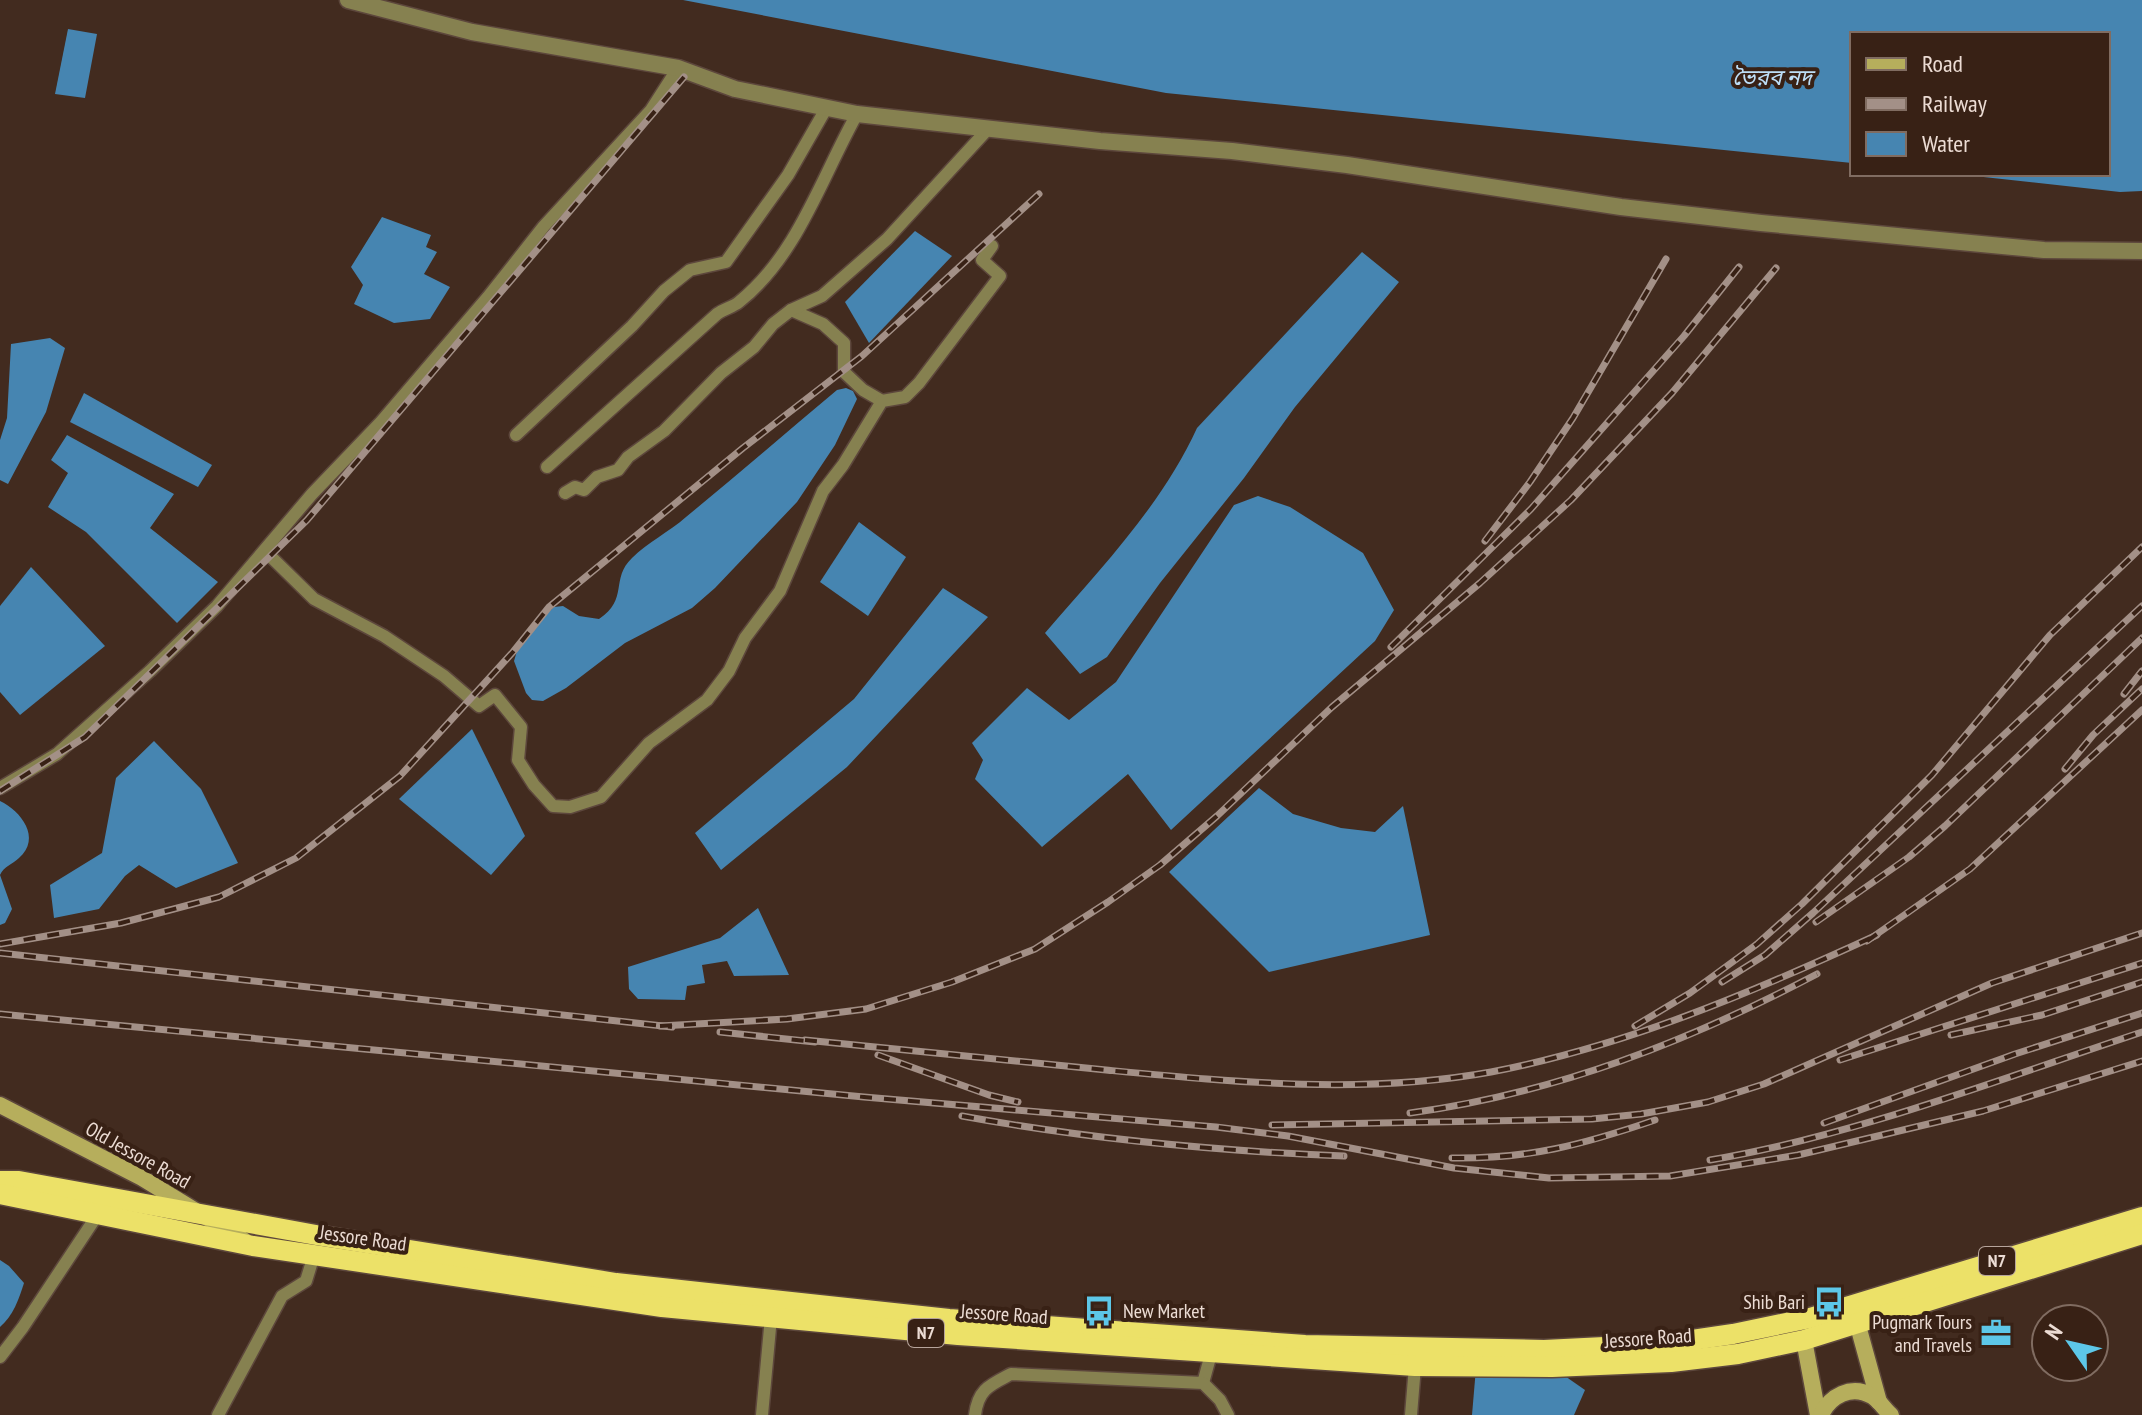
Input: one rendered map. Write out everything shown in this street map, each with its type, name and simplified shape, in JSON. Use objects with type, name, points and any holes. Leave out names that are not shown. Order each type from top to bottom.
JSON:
[{"type":"highway","name":"Jessore Road","points":[[0,1181],[19,1181],[205,1216],[669,1290],[949,1319],[1305,1345],[1544,1350],[1665,1344],[1810,1318],[1854,1314],[2142,1234]]},
{"type":"highway","name":"Jessore Road","points":[[0,1194],[253,1246],[662,1307],[958,1335],[1211,1354],[1415,1366],[1552,1367],[1671,1362],[1738,1354],[1804,1340],[1854,1314]]},
{"type":"highway","name":"N7","points":[[1854,1314],[2142,1217]]},
{"type":"main road","name":"Old Jessore Road","points":[[0,1105],[142,1178],[253,1246]]},
{"type":"main road","points":[[1854,1314],[1885,1410]]},
{"type":"main road","points":[[1804,1340],[1820,1415]]},
{"type":"main road","points":[[1820,1415],[1826,1405],[1842,1393],[1862,1392],[1885,1410]]},
{"type":"street","points":[[348,0],[472,32],[678,68],[735,89],[857,114],[1100,141],[1232,151],[1347,165],[1621,207],[1776,225],[2044,250],[2142,251]]},
{"type":"street","points":[[0,788],[57,754],[217,606],[312,494],[381,422],[544,226],[651,110],[678,68]]},
{"type":"street","points":[[516,435],[672,284],[690,270],[726,262],[788,175],[827,107]]},
{"type":"street","points":[[547,467],[717,314],[738,303],[769,270],[804,222],[857,114]]},
{"type":"street","points":[[565,493],[575,487],[584,490],[597,477],[618,470],[628,457],[664,431],[701,392],[754,347],[773,324],[791,310],[822,296],[887,239],[988,129]]},
{"type":"street","points":[[791,310],[823,324],[844,343],[844,372],[863,390],[882,401],[905,397],[1000,276],[982,260],[992,246]]},
{"type":"street","points":[[265,551],[314,599],[384,636],[444,676],[479,706],[495,695],[521,727],[518,760],[534,785],[553,806],[570,807],[601,797],[649,743],[684,719],[729,671],[745,638],[780,591],[823,491],[843,465],[882,401]]},
{"type":"street","points":[[0,1357],[98,1214]]},
{"type":"street","points":[[218,1415],[282,1296],[306,1281],[314,1255]]},
{"type":"street","points":[[762,1415],[771,1317]]},
{"type":"street","points":[[1203,1383],[1211,1354]]},
{"type":"street","points":[[1411,1415],[1415,1366]]},
{"type":"street","points":[[975,1415],[976,1400],[988,1386],[1011,1374],[1203,1383],[1220,1400],[1228,1415]]},
{"type":"water","name":"ভৈরব নদ","points":[[683,0],[2142,0],[2142,191],[2120,192],[1974,176],[2110,176],[2110,32],[1850,32],[1850,163],[1166,93]]},
{"type":"water","points":[[68,29],[97,34],[85,98],[55,94]]},
{"type":"water","points":[[382,217],[431,235],[426,247],[437,252],[424,274],[450,287],[430,319],[394,323],[354,304],[363,285],[351,267]]},
{"type":"water","points":[[915,231],[952,256],[869,343],[845,302]]},
{"type":"water","points":[[1362,252],[1399,282],[1295,407],[1107,657],[1080,674],[1045,633],[1148,510],[1197,428]]},
{"type":"water","points":[[50,338],[65,348],[46,412],[8,484],[0,480],[0,440],[7,418],[11,344]]},
{"type":"water","points":[[846,388],[853,391],[857,399],[835,445],[797,502],[715,588],[692,608],[625,643],[566,688],[543,701],[532,700],[526,693],[514,661],[517,651],[546,614],[554,607],[563,606],[579,616],[599,619],[614,604],[625,566],[632,558],[837,390]]},
{"type":"water","points":[[84,393],[212,465],[198,487],[70,422]]},
{"type":"water","points":[[67,435],[174,494],[150,528],[218,582],[177,623],[86,532],[48,507],[68,473],[51,460]]},
{"type":"water","points":[[1258,496],[1290,507],[1363,553],[1394,610],[1375,641],[1171,830],[1128,774],[1042,847],[975,779],[983,760],[972,743],[1027,688],[1069,720],[1116,682],[1234,505]]},
{"type":"water","points":[[859,522],[906,557],[868,616],[820,582]]},
{"type":"water","points":[[31,567],[105,646],[20,715],[0,692],[0,606]]},
{"type":"water","points":[[943,588],[988,617],[847,767],[721,870],[695,833],[854,699]]},
{"type":"water","points":[[472,729],[525,836],[491,875],[399,799]]},
{"type":"water","points":[[154,741],[201,789],[238,863],[176,888],[139,865],[125,876],[99,909],[54,918],[50,885],[102,853],[116,778]]},
{"type":"water","points":[[1259,788],[1293,814],[1341,828],[1375,832],[1403,806],[1430,935],[1269,972],[1169,872]]},
{"type":"water","points":[[0,801],[21,818],[29,834],[29,842],[19,858],[0,875]]},
{"type":"water","points":[[0,875],[12,909],[5,923],[0,925]]},
{"type":"water","points":[[758,908],[789,975],[734,976],[727,961],[702,965],[705,983],[687,986],[685,1000],[638,999],[629,989],[628,967],[720,938]]},
{"type":"water","points":[[0,1260],[24,1283],[12,1312],[0,1327]]},
{"type":"water","points":[[1552,1367],[1585,1390],[1574,1415],[1472,1415],[1476,1368]]},
{"type":"railway","points":[[0,791],[85,737],[307,520],[684,77]]},
{"type":"railway","points":[[0,944],[121,923],[219,897],[296,858],[400,776],[513,652],[549,607],[743,448],[862,356],[1039,194]]},
{"type":"railway","points":[[1485,541],[1573,418],[1666,259]]},
{"type":"railway","points":[[1391,647],[1531,509],[1684,336],[1739,267]]},
{"type":"railway","points":[[660,1026],[787,1019],[866,1009],[952,982],[1035,949],[1108,902],[1160,865],[1217,816],[1332,707],[1480,583],[1571,500],[1672,393],[1776,268]]},
{"type":"railway","points":[[1635,1026],[1690,993],[1757,944],[1802,904],[1932,775],[2050,635],[2142,547]]},
{"type":"railway","points":[[1722,982],[1765,955],[1813,913],[2142,606]]},
{"type":"railway","points":[[1816,922],[1909,857],[1945,826],[2142,638]]},
{"type":"railway","points":[[2124,694],[2142,671]]},
{"type":"railway","points":[[2065,769],[2093,735],[2142,689]]},
{"type":"railway","points":[[1867,941],[1970,869],[2142,710]]},
{"type":"railway","points":[[1272,1125],[1592,1119],[1708,1102],[1764,1084],[1992,983],[2142,933]]},
{"type":"railway","points":[[805,1040],[1250,1082],[1347,1085],[1443,1079],[1541,1061],[1640,1032],[1736,997],[1877,935]]},
{"type":"railway","points":[[0,953],[672,1027]]},
{"type":"railway","points":[[1840,1060],[2142,963]]},
{"type":"railway","points":[[1410,1113],[1517,1092],[1620,1062],[1719,1022],[1817,974]]},
{"type":"railway","points":[[1951,1035],[2042,1015],[2142,982]]},
{"type":"railway","points":[[1824,1123],[2015,1054],[2142,1013]]},
{"type":"railway","points":[[0,1014],[864,1097],[1216,1127],[1288,1136],[1454,1168],[1549,1178],[1670,1176],[1798,1155],[1983,1111],[2142,1061]]},
{"type":"railway","points":[[720,1032],[815,1042]]},
{"type":"railway","points":[[1710,1160],[1873,1121],[2142,1032]]},
{"type":"railway","points":[[878,1055],[989,1095],[1018,1102]]},
{"type":"railway","points":[[962,1116],[1152,1143],[1344,1156]]},
{"type":"railway","points":[[1452,1158],[1506,1156],[1555,1149],[1655,1120]]},
{"type":"place","name":"Shib Bari","points":[[1829,1302]]},
{"type":"place","name":"New Market","points":[[1099,1311]]},
{"type":"place","name":"Pugmark Tours and Travels","points":[[1996,1333]]}]
